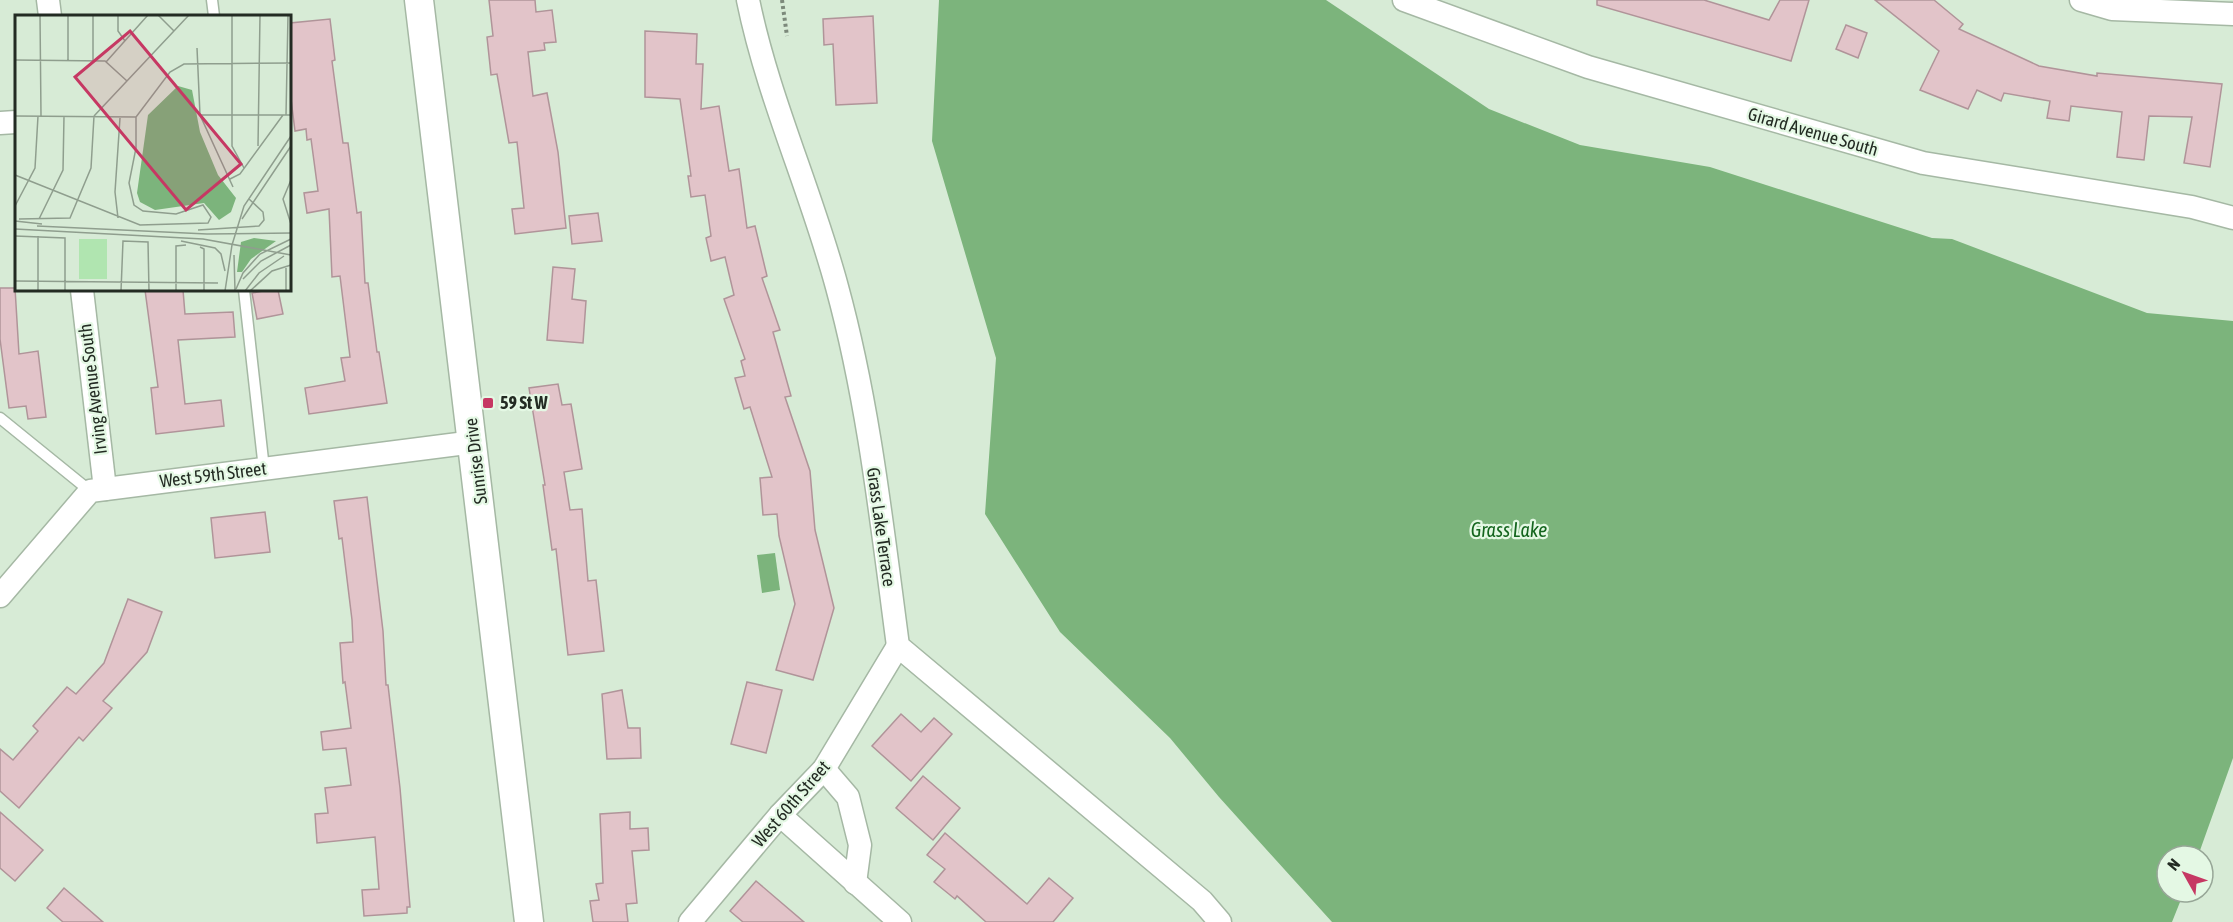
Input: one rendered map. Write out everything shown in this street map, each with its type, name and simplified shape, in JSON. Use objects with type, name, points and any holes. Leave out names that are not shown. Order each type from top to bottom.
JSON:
[{"type":"street","points":[[48,0],[50,15]]},
{"type":"street","name":"Sunrise Drive","points":[[420,0],[529,922]]},
{"type":"street","name":"Grass Lake Terrace","points":[[748,0],[757,43],[837,286],[861,393],[898,646]]},
{"type":"street","name":"Girard Avenue South","points":[[1405,0],[1588,68],[1923,163],[2192,207],[2233,218]]},
{"type":"street","points":[[2080,0],[2112,5],[2233,14]]},
{"type":"street","points":[[0,123],[15,122]]},
{"type":"street","name":"Irving Avenue South","points":[[82,291],[98,490]]},
{"type":"street","name":"West 59th Street","points":[[98,490],[474,442]]},
{"type":"street","points":[[0,596],[98,490]]},
{"type":"street","points":[[898,646],[1202,901],[1220,922]]},
{"type":"street","name":"West 60th Street","points":[[690,922],[780,815],[824,769],[898,646]]},
{"type":"street","points":[[824,769],[848,797],[860,845],[855,883]]},
{"type":"street","points":[[780,815],[900,922]]},
{"type":"lane","points":[[212,0],[214,15]]},
{"type":"lane","points":[[244,291],[264,469]]},
{"type":"lane","points":[[0,418],[98,490]]},
{"type":"path","points":[[782,0],[787,36]]},
{"type":"water","name":"Grass Lake","points":[[939,0],[1326,0],[1489,109],[1580,145],[1710,167],[1932,238],[1952,239],[2147,313],[2233,321],[2233,758],[2202,844],[2155,844],[2155,904],[2179,904],[2172,922],[1332,922],[1219,797],[1170,738],[1060,632],[985,514],[996,358],[932,141]]},
{"type":"water","points":[[775,553],[780,590],[762,593],[757,555]]},
{"type":"building","points":[[489,0],[535,0],[536,12],[552,10],[556,42],[544,43],[545,50],[528,52],[533,96],[547,93],[558,152],[566,228],[515,234],[512,209],[524,208],[517,142],[509,143],[497,74],[491,75],[487,37],[493,36]]},
{"type":"building","points":[[1597,0],[1704,0],[1769,20],[1780,0],[1809,0],[1791,61],[1597,5]]},
{"type":"building","points":[[1875,0],[1934,0],[1963,24],[1959,29],[2039,66],[2097,76],[2097,73],[2222,84],[2210,167],[2184,163],[2192,117],[2149,116],[2144,160],[2117,157],[2122,112],[2071,106],[2069,121],[2047,118],[2050,101],[2004,93],[2001,101],[1977,90],[1968,109],[1920,90],[1939,51]]},
{"type":"building","points":[[873,16],[877,103],[836,105],[833,44],[824,45],[823,19]]},
{"type":"building","points":[[330,19],[335,60],[332,61],[343,143],[348,143],[357,213],[361,212],[365,283],[368,283],[377,352],[379,352],[387,403],[309,414],[305,388],[345,381],[341,358],[350,357],[340,276],[332,277],[329,209],[307,213],[304,193],[318,191],[311,139],[307,140],[306,129],[295,131],[291,99],[291,23]]},
{"type":"building","points":[[1846,25],[1867,33],[1858,58],[1836,49]]},
{"type":"building","points":[[645,31],[697,34],[696,64],[703,64],[701,109],[719,106],[729,171],[739,169],[747,228],[755,226],[767,276],[762,278],[780,330],[773,332],[791,396],[785,397],[810,471],[815,530],[834,608],[813,680],[776,670],[795,604],[779,536],[777,514],[763,515],[760,478],[772,477],[750,407],[744,409],[735,378],[745,376],[741,361],[745,359],[724,299],[734,295],[725,257],[711,261],[706,238],[711,236],[705,195],[691,197],[688,176],[691,176],[680,99],[645,97]]},
{"type":"building","points":[[598,213],[602,241],[572,244],[569,216]]},
{"type":"building","points":[[553,267],[575,269],[572,299],[586,301],[583,343],[547,340]]},
{"type":"building","points":[[0,288],[15,288],[19,354],[38,351],[46,417],[28,419],[26,406],[9,408],[0,339]]},
{"type":"building","points":[[145,291],[183,291],[185,314],[233,312],[235,337],[178,340],[185,404],[221,400],[224,426],[156,434],[151,388],[158,387]]},
{"type":"building","points":[[278,291],[283,314],[257,319],[252,293]]},
{"type":"building","points":[[558,384],[562,405],[571,404],[582,469],[564,472],[570,510],[582,509],[588,581],[596,580],[604,651],[568,655],[556,549],[552,550],[543,485],[545,485],[529,388]]},
{"type":"building","points":[[367,497],[383,631],[386,685],[388,685],[400,788],[410,907],[407,907],[407,913],[364,916],[362,890],[379,889],[375,837],[317,843],[315,814],[328,813],[325,788],[351,785],[346,748],[323,750],[321,732],[351,728],[345,682],[343,683],[340,643],[353,642],[352,620],[342,538],[339,539],[334,501]]},
{"type":"building","points":[[265,512],[270,552],[215,558],[211,518]]},
{"type":"building","points":[[128,599],[162,612],[147,652],[103,701],[112,708],[83,741],[79,737],[19,808],[0,791],[0,749],[13,760],[38,731],[33,726],[67,687],[76,694],[104,663]]},
{"type":"building","points":[[747,682],[782,690],[766,753],[731,744]]},
{"type":"building","points":[[622,690],[628,728],[640,728],[641,758],[607,759],[602,694]]},
{"type":"building","points":[[901,714],[921,732],[934,718],[952,734],[911,781],[872,746]]},
{"type":"building","points":[[923,776],[960,808],[933,840],[896,808]]},
{"type":"building","points":[[0,812],[43,850],[15,881],[0,868]]},
{"type":"building","points":[[630,812],[630,829],[648,828],[649,850],[632,851],[637,903],[626,904],[628,922],[593,922],[590,901],[599,900],[596,884],[603,883],[600,814]]},
{"type":"building","points":[[945,833],[1027,904],[1049,878],[1073,898],[1053,922],[986,922],[957,896],[955,899],[934,882],[945,869],[927,855]]},
{"type":"building","points":[[756,881],[804,922],[743,922],[730,911]]},
{"type":"building","points":[[64,888],[103,922],[63,922],[47,908]]},
{"type":"place","name":"59 St W","points":[[488,403]]}]
